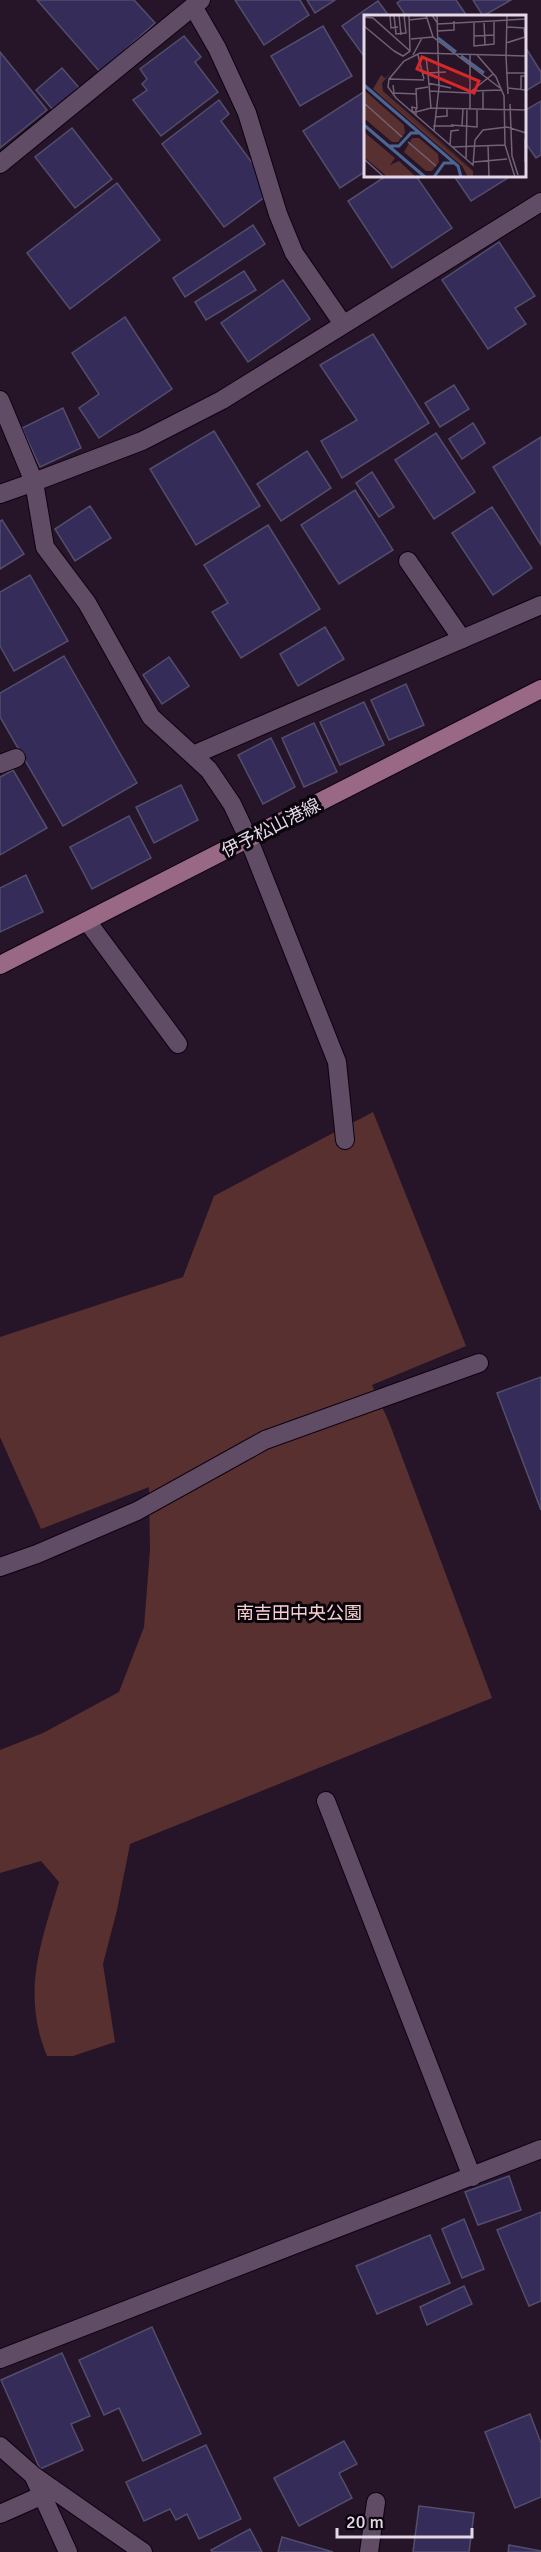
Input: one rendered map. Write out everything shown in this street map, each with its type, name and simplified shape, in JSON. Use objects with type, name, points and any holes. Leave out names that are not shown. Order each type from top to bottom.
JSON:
[{"type":"main road","name":"伊予松山港線","points":[[0,965],[249,840],[541,689]]},
{"type":"street","points":[[0,164],[197,4],[247,113],[278,214],[294,253],[343,324]]},
{"type":"street","points":[[0,494],[34,483],[152,436],[222,400],[541,202]]},
{"type":"street","points":[[0,400],[34,483],[45,547],[87,603],[151,717],[209,770],[232,804],[249,840],[337,1062],[345,1140]]},
{"type":"street","points":[[408,561],[462,639]]},
{"type":"street","points":[[193,755],[541,605]]},
{"type":"street","points":[[87,921],[178,1044]]},
{"type":"street","points":[[0,1567],[37,1554],[136,1511],[265,1440],[479,1363]]},
{"type":"street","points":[[326,1801],[472,2177]]},
{"type":"street","points":[[0,2359],[541,2149]]},
{"type":"street","points":[[0,2446],[34,2475],[143,2552]]},
{"type":"street","points":[[34,2475],[68,2552]]},
{"type":"street","points":[[0,2514],[43,2495]]},
{"type":"street","points":[[369,2552],[376,2502]]},
{"type":"green space","name":"南吉田中央公園","points":[[373,1112],[466,1346],[372,1385],[389,1422],[492,1698],[130,1844],[117,1910],[103,1964],[115,2042],[73,2056],[47,2056],[39,2033],[35,2011],[36,1968],[59,1882],[41,1861],[0,1873],[0,1750],[43,1733],[119,1692],[144,1627],[150,1550],[149,1487],[41,1529],[0,1437],[0,1337],[183,1277],[214,1196]]},
{"type":"building","points":[[37,0],[134,0],[155,23],[100,72]]},
{"type":"building","points":[[235,0],[300,0],[309,15],[264,45]]},
{"type":"building","points":[[307,0],[335,0],[315,13]]},
{"type":"building","points":[[401,0],[456,0],[466,15],[405,15],[397,3]]},
{"type":"building","points":[[473,0],[511,0],[485,15],[482,15]]},
{"type":"building","points":[[378,1],[388,15],[364,15],[364,56],[342,26]]},
{"type":"building","points":[[323,26],[352,76],[300,106],[271,56]]},
{"type":"building","points":[[184,36],[201,57],[195,62],[218,92],[161,136],[133,100],[147,90],[142,84],[147,79],[140,69]]},
{"type":"building","points":[[526,48],[541,72],[541,82],[526,91]]},
{"type":"building","points":[[0,52],[47,110],[0,148]]},
{"type":"building","points":[[62,68],[80,89],[54,111],[36,90]]},
{"type":"building","points":[[364,92],[364,172],[340,188],[303,131]]},
{"type":"building","points":[[219,100],[229,114],[221,121],[262,176],[258,179],[269,194],[224,227],[162,144]]},
{"type":"building","points":[[541,101],[541,155],[536,158],[526,144],[526,110]]},
{"type":"building","points":[[72,128],[112,179],[75,208],[35,157]]},
{"type":"building","points":[[384,177],[417,177],[452,228],[392,268],[348,201]]},
{"type":"building","points":[[455,177],[509,177],[471,201]]},
{"type":"building","points":[[117,183],[160,240],[70,309],[27,253]]},
{"type":"building","points":[[253,225],[265,244],[185,297],[173,278]]},
{"type":"building","points":[[499,242],[535,296],[515,308],[526,324],[488,349],[442,280]]},
{"type":"building","points":[[244,271],[256,290],[206,320],[195,302]]},
{"type":"building","points":[[283,280],[310,319],[248,362],[221,323]]},
{"type":"building","points":[[125,317],[172,389],[99,438],[79,408],[99,394],[72,353]]},
{"type":"building","points":[[373,334],[429,423],[342,478],[321,441],[357,420],[320,365]]},
{"type":"building","points":[[454,385],[469,409],[440,427],[425,403]]},
{"type":"building","points":[[63,408],[81,448],[40,467],[22,428]]},
{"type":"building","points":[[473,423],[485,443],[462,459],[449,439]]},
{"type":"building","points":[[214,431],[260,506],[196,545],[150,469]]},
{"type":"building","points":[[436,433],[475,492],[434,519],[395,460]]},
{"type":"building","points":[[541,437],[541,545],[493,467]]},
{"type":"building","points":[[307,451],[331,488],[281,521],[257,484]]},
{"type":"building","points":[[372,472],[394,507],[379,517],[356,483]]},
{"type":"building","points":[[355,490],[393,550],[339,584],[301,525]]},
{"type":"building","points":[[90,506],[111,538],[75,561],[55,529]]},
{"type":"building","points":[[492,507],[532,568],[493,595],[452,533]]},
{"type":"building","points":[[2,520],[24,554],[0,569],[0,521]]},
{"type":"building","points":[[268,525],[320,609],[241,658],[212,612],[228,603],[204,565]]},
{"type":"building","points":[[30,575],[68,641],[14,671],[0,646],[0,592]]},
{"type":"building","points":[[325,627],[344,659],[298,686],[280,654]]},
{"type":"building","points":[[64,656],[137,783],[63,826],[0,717],[0,693]]},
{"type":"building","points":[[169,657],[189,686],[162,704],[143,675]]},
{"type":"building","points":[[406,684],[424,725],[389,740],[371,700]]},
{"type":"building","points":[[364,702],[384,745],[340,765],[320,722]]},
{"type":"building","points":[[314,723],[337,772],[304,787],[282,738]]},
{"type":"building","points":[[271,738],[295,787],[263,804],[238,755]]},
{"type":"building","points":[[13,770],[47,828],[0,855],[0,777]]},
{"type":"building","points":[[181,785],[198,820],[154,843],[136,807]]},
{"type":"building","points":[[129,816],[151,858],[92,889],[70,847]]},
{"type":"building","points":[[26,875],[43,912],[0,932],[0,888]]},
{"type":"building","points":[[541,1377],[541,1510],[497,1393]]},
{"type":"building","points":[[509,2176],[521,2210],[478,2225],[465,2192]]},
{"type":"building","points":[[541,2212],[541,2301],[529,2306],[497,2230]]},
{"type":"building","points":[[464,2219],[484,2269],[462,2278],[442,2229]]},
{"type":"building","points":[[430,2235],[450,2283],[377,2314],[356,2266]]},
{"type":"building","points":[[464,2286],[472,2304],[427,2325],[420,2307]]},
{"type":"building","points":[[152,2327],[201,2434],[143,2461],[119,2408],[104,2415],[79,2360]]},
{"type":"building","points":[[62,2353],[90,2416],[71,2424],[83,2450],[40,2469],[1,2380]]},
{"type":"building","points":[[530,2414],[541,2443],[541,2497],[515,2508],[485,2432]]},
{"type":"building","points":[[344,2441],[357,2464],[339,2473],[352,2498],[299,2526],[274,2478]]},
{"type":"building","points":[[206,2445],[241,2519],[199,2539],[187,2514],[176,2520],[170,2509],[144,2521],[126,2482]]},
{"type":"building","points":[[419,2506],[474,2513],[469,2552],[413,2552]]},
{"type":"building","points":[[250,2529],[262,2552],[212,2552],[211,2550]]},
{"type":"building","points":[[282,2537],[333,2552],[278,2552]]},
{"type":"building","points":[[509,2545],[541,2551],[541,2552],[508,2552]]}]
